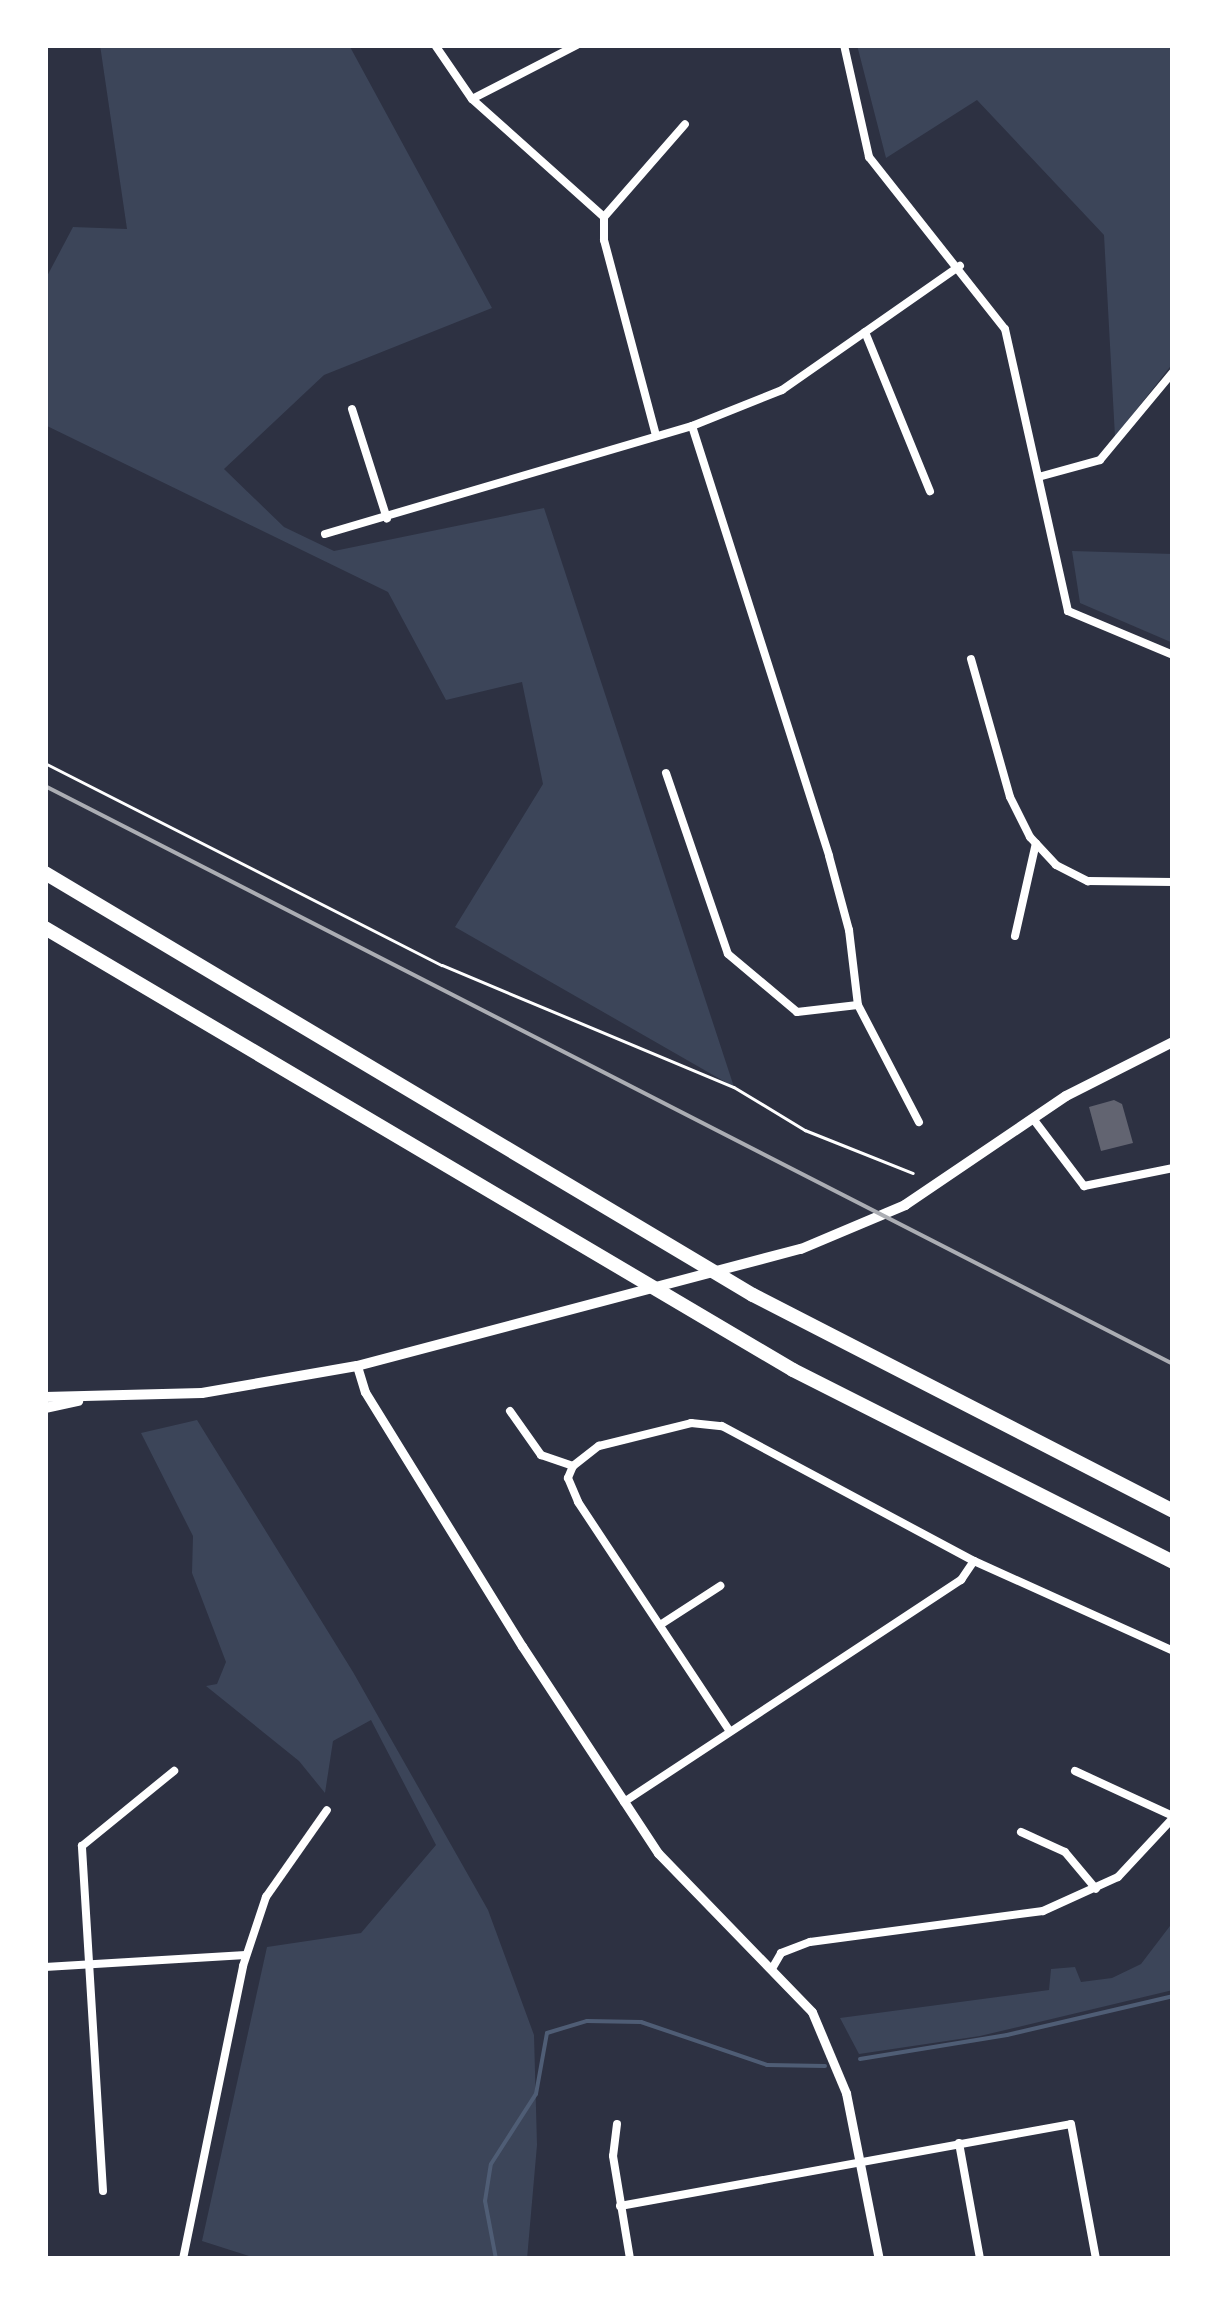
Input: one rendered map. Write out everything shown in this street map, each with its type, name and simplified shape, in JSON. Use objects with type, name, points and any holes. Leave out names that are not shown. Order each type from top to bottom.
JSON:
[{"type":"highway","points":[[45,874],[753,1295],[1173,1511]]},
{"type":"highway","points":[[45,928],[793,1370],[1173,1562]]},
{"type":"main road","points":[[45,1396],[85,1399],[202,1393],[357,1366],[829,1239],[959,1173],[1078,1088],[1173,1042]]},
{"type":"main road","points":[[45,1408],[85,1399]]},
{"type":"street","points":[[436,45],[472,99],[604,217]]},
{"type":"street","points":[[472,99],[577,45]]},
{"type":"street","points":[[844,45],[869,157],[960,266],[1004,329],[1042,476],[1068,611],[1173,655]]},
{"type":"street","points":[[656,436],[604,240],[604,217],[685,124]]},
{"type":"street","points":[[325,534],[388,519],[692,426],[782,390],[960,266]]},
{"type":"street","points":[[865,332],[930,491]]},
{"type":"street","points":[[1042,476],[1100,460],[1173,372]]},
{"type":"street","points":[[352,409],[376,500],[388,519]]},
{"type":"street","points":[[692,426],[829,856],[858,1004],[920,1122]]},
{"type":"street","points":[[971,659],[1010,797],[1036,843],[1056,865],[1088,881],[1173,882]]},
{"type":"street","points":[[666,773],[728,954],[798,1012],[858,1004]]},
{"type":"street","points":[[1015,936],[1036,843]]},
{"type":"street","points":[[1034,1120],[1084,1186],[1173,1168]]},
{"type":"street","points":[[357,1366],[365,1392],[658,1853],[812,2012],[830,2049],[861,2163],[879,2259]]},
{"type":"street","points":[[510,1411],[541,1456],[573,1466]]},
{"type":"street","points":[[729,1730],[578,1502],[568,1478],[573,1466],[599,1446],[691,1423],[722,1426],[974,1561],[1173,1651]]},
{"type":"street","points":[[624,1802],[961,1580],[974,1561]]},
{"type":"street","points":[[660,1625],[720,1586]]},
{"type":"street","points":[[103,2191],[82,1846],[174,1771]]},
{"type":"street","points":[[772,1967],[781,1952],[810,1942],[1023,1916],[1096,1889],[1138,1859],[1173,1817],[1075,1771]]},
{"type":"street","points":[[184,2259],[246,1955],[266,1898],[326,1810]]},
{"type":"street","points":[[1020,1832],[1065,1852],[1096,1889]]},
{"type":"street","points":[[45,1968],[246,1955]]},
{"type":"street","points":[[618,2124],[613,2156],[630,2259]]},
{"type":"street","points":[[620,2206],[1071,2124],[1096,2259]]},
{"type":"street","points":[[958,2143],[980,2259]]},
{"type":"path","points":[[45,764],[442,965],[734,1087],[805,1130],[913,1173]]},
{"type":"shaded area","points":[[100,45],[349,45],[492,308],[324,375],[224,469],[284,527],[334,551],[544,508],[734,1087],[455,927],[543,784],[522,682],[446,700],[388,592],[45,425],[45,280],[73,227],[127,229]]},
{"type":"shaded area","points":[[857,45],[1173,45],[1173,363],[1115,437],[1104,235],[977,100],[886,158]]},
{"type":"shaded area","points":[[1072,551],[1173,554],[1173,643],[1080,603]]},
{"type":"shaded area","points":[[197,1420],[353,1672],[488,1910],[534,2035],[537,2145],[527,2259],[258,2259],[202,2241],[267,1947],[361,1933],[436,1845],[371,1720],[333,1741],[325,1793],[299,1761],[206,1686],[217,1684],[226,1662],[192,1573],[193,1536],[141,1433]]},
{"type":"shaded area","points":[[1173,1922],[1173,1990],[980,2036],[859,2054],[840,2018],[1049,1990],[1051,1969],[1075,1967],[1081,1982],[1112,1978],[1141,1964]]},
{"type":"building","points":[[1114,1100],[1122,1104],[1133,1143],[1101,1151],[1089,1107]]},
{"type":"waterway","points":[[860,2059],[1007,2035],[1173,1996]]},
{"type":"waterway","points":[[496,2259],[485,2201],[491,2164],[536,2094],[547,2033],[587,2021],[641,2022],[767,2065],[825,2066]]},
{"type":"railway","points":[[45,786],[1173,1364]]}]
